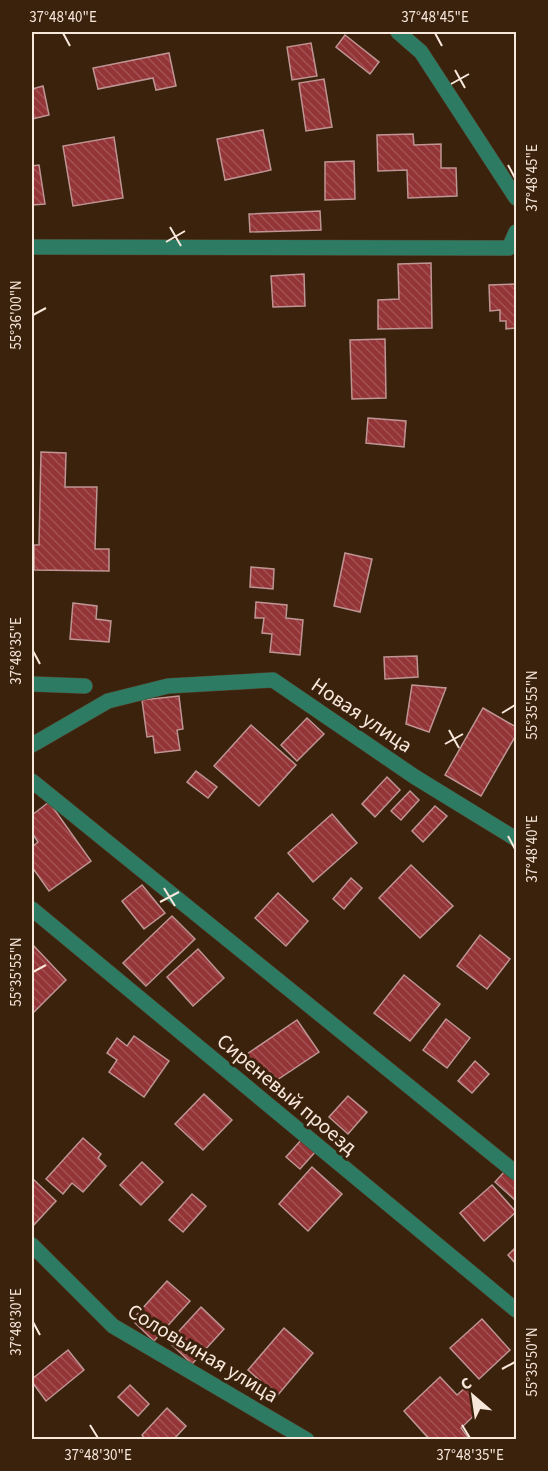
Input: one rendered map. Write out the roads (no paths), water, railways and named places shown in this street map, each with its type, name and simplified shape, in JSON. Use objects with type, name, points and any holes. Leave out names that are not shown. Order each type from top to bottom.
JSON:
[{"type":"street","points":[[398,32],[421,52],[516,198]]},
{"type":"street","points":[[32,247],[509,248],[516,232]]},
{"type":"street","name":"Новая улица","points":[[32,745],[108,701],[168,686],[273,680],[415,777],[516,839]]},
{"type":"street","points":[[32,684],[85,686]]},
{"type":"street","points":[[32,782],[516,1173]]},
{"type":"street","name":"Сиреневый проезд","points":[[32,909],[516,1311]]},
{"type":"street","name":"Соловьиная улица","points":[[32,1245],[113,1326],[307,1440]]}]
